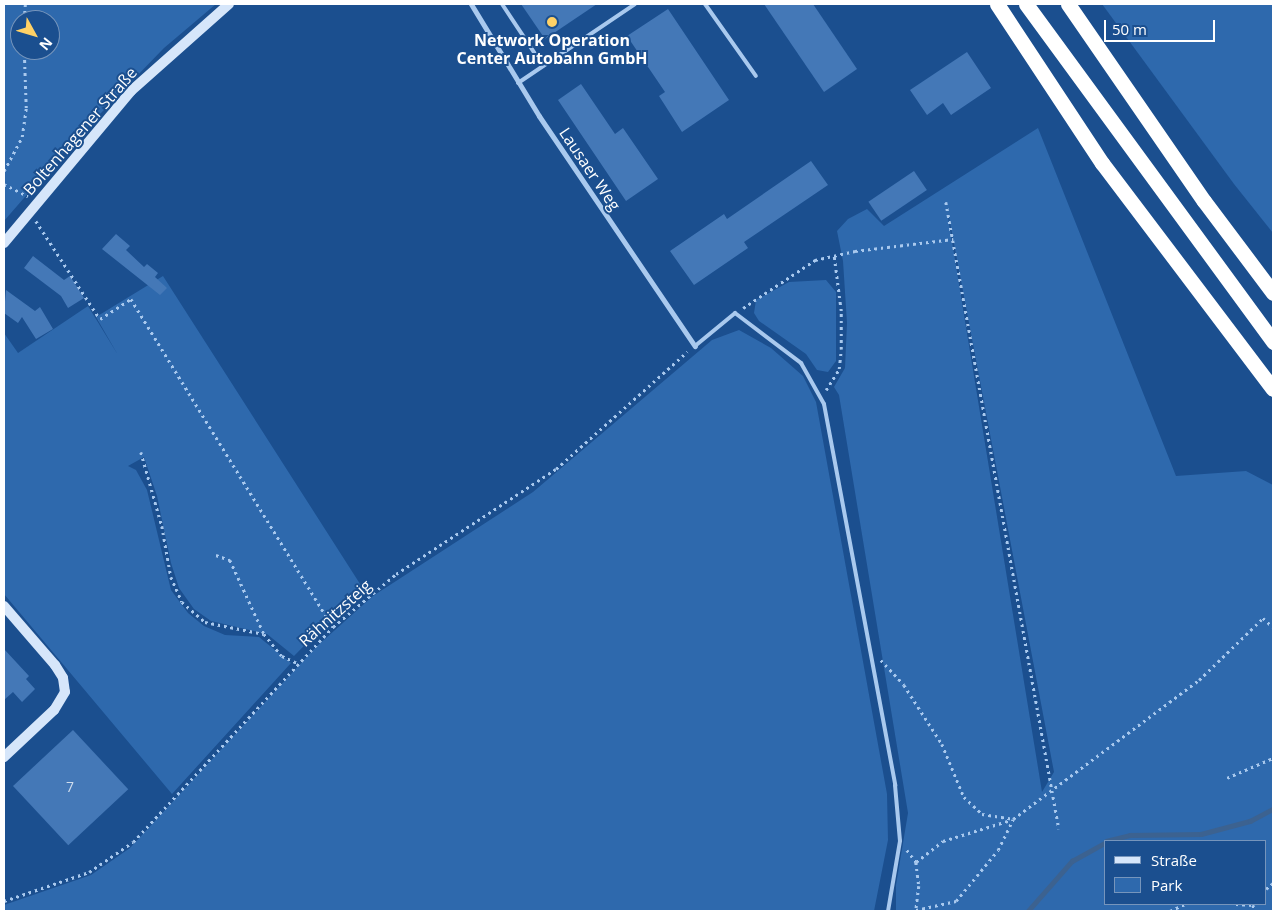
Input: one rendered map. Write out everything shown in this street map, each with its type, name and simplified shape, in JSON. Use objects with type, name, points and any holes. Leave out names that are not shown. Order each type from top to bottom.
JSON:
[{"type":"highway","points":[[996,4],[1102,163],[1273,389]]},
{"type":"highway","points":[[1026,4],[1273,342]]},
{"type":"highway","points":[[1068,4],[1204,201],[1273,293]]},
{"type":"street","name":"Boltenhagener Straße","points":[[4,243],[131,91],[229,4]]},
{"type":"street","name":"Lausaer Weg","points":[[470,4],[518,83],[695,346]]},
{"type":"street","points":[[4,606],[55,665],[63,678],[64,692],[54,710],[4,757]]},
{"type":"lane","points":[[502,4],[543,66]]},
{"type":"lane","points":[[518,83],[635,4]]},
{"type":"lane","points":[[705,4],[756,76]]},
{"type":"lane","points":[[695,346],[735,313],[801,363],[824,404],[895,785],[900,841],[888,911]]},
{"type":"path","points":[[4,171],[22,137],[26,108],[24,60]]},
{"type":"path","points":[[4,184],[28,195]]},
{"type":"path","points":[[946,202],[1059,829]]},
{"type":"path","points":[[36,220],[100,319],[130,300],[333,627]]},
{"type":"path","points":[[735,313],[816,260],[953,239]]},
{"type":"path","points":[[819,395],[839,369],[841,311],[834,256]]},
{"type":"path","name":"Rähnitzsteig","points":[[4,901],[89,872],[133,842],[297,663],[333,627],[396,574],[556,469],[695,346]]},
{"type":"path","points":[[141,452],[162,526],[171,577],[182,602],[205,622],[264,634]]},
{"type":"path","points":[[216,554],[230,560],[264,634],[282,656],[297,663]]},
{"type":"path","points":[[1013,819],[998,850],[956,901],[916,911],[919,886],[916,862],[943,841],[1013,819],[1198,680],[1263,618],[1273,627]]},
{"type":"path","points":[[868,646],[904,685],[942,744],[964,797],[982,814],[1013,819]]},
{"type":"path","points":[[1227,778],[1273,758]]},
{"type":"path","points":[[1170,911],[1183,905]]},
{"type":"green space","points":[[4,4],[216,4],[164,48],[70,145],[4,221]]},
{"type":"green space","points":[[1102,4],[1273,4],[1273,233],[1234,184]]},
{"type":"green space","points":[[1038,128],[1176,476],[1246,471],[1273,485],[1273,911],[896,911],[896,885],[908,813],[839,395],[834,387],[845,368],[847,323],[843,261],[837,231],[848,219],[867,209],[884,226]],"holes":[[[948,217],[949,217],[1054,772],[1042,792]]]},
{"type":"green space","points":[[163,276],[362,587],[294,656],[267,634],[211,621],[194,609],[179,588],[171,563],[157,496],[144,457],[128,466],[136,470],[147,490],[171,590],[188,613],[204,626],[225,635],[259,637],[291,663],[172,794],[4,594],[4,333],[18,353],[88,306],[118,355],[96,317]]},
{"type":"green space","points":[[826,280],[836,292],[836,361],[828,372],[817,370],[806,354],[759,321],[754,313],[756,300],[789,282]]},
{"type":"green space","points":[[739,330],[771,348],[803,376],[816,402],[887,794],[888,840],[874,911],[4,911],[4,905],[91,875],[130,848],[316,647],[373,596],[533,492],[712,340]]},
{"type":"building","name":"Network Operation Center Autobahn GmbH","points":[[521,4],[597,4],[545,39]]},
{"type":"building","points":[[764,4],[813,4],[857,69],[824,92]]},
{"type":"building","points":[[668,9],[729,100],[682,132],[659,96],[665,92],[627,36]]},
{"type":"building","points":[[967,52],[991,88],[951,115],[943,103],[927,115],[910,90]]},
{"type":"building","points":[[581,84],[615,134],[623,128],[658,179],[626,201],[558,100]]},
{"type":"building","points":[[811,161],[828,185],[744,242],[748,248],[694,285],[670,251],[724,214],[727,219]]},
{"type":"building","points":[[914,171],[927,190],[881,221],[868,202]]},
{"type":"building","points":[[116,234],[130,246],[126,250],[144,267],[147,264],[158,273],[155,277],[167,288],[160,295],[102,249]]},
{"type":"building","points":[[33,256],[64,280],[70,276],[84,298],[68,308],[61,296],[24,268]]},
{"type":"building","points":[[6,290],[35,311],[40,307],[53,329],[36,339],[22,317],[18,323],[4,313]]},
{"type":"building","points":[[4,649],[29,676],[26,679],[35,689],[22,702],[13,692],[4,700]]},
{"type":"building","points":[[73,730],[128,789],[68,845],[13,786]]},
{"type":"waterway","points":[[1110,840],[1130,835],[1201,834],[1250,821],[1273,809]]},
{"type":"waterway","points":[[1028,911],[1072,861],[1104,843]]},
{"type":"place","name":"Network Operation Center Autobahn GmbH","points":[[552,22]]}]
